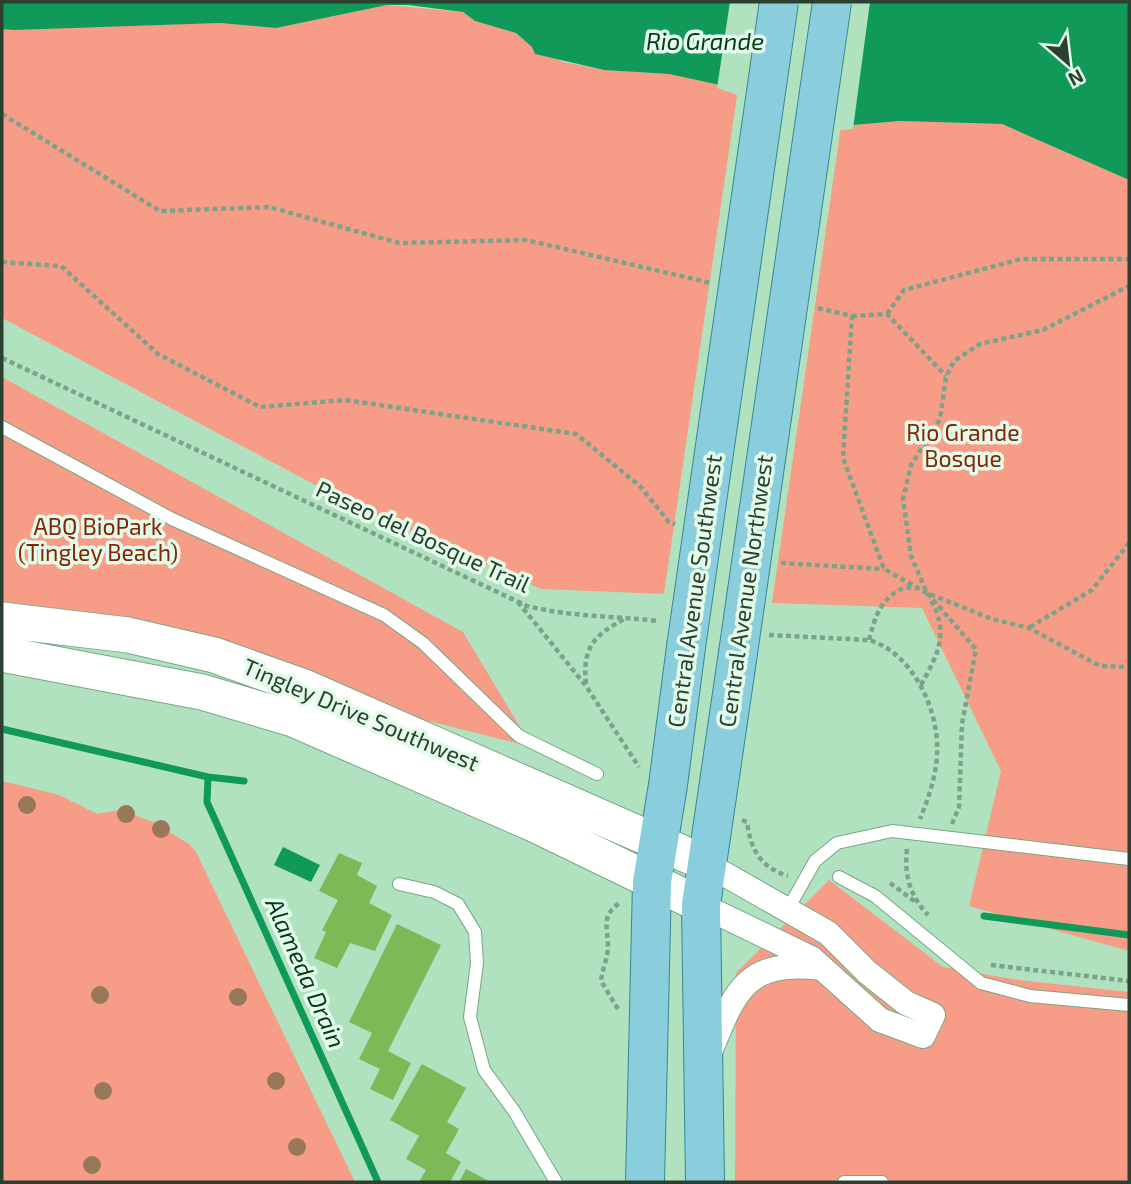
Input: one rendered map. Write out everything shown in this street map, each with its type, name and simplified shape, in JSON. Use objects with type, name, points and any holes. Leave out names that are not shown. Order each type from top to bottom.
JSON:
[{"type":"main road","name":"Central Avenue Southwest","points":[[645,1182],[637,892],[659,842],[676,634],[779,2]]},
{"type":"main road","name":"Central Avenue Northwest","points":[[705,1182],[701,905],[705,863],[747,644],[832,2]]},
{"type":"street","name":"Tingley Drive Southwest","points":[[2,620],[128,635],[214,655],[304,687],[705,863]]},
{"type":"street","name":"Tingley Drive Southwest","points":[[2,654],[202,692],[293,719],[536,825],[637,892],[701,905]]},
{"type":"street","points":[[701,905],[811,958],[880,1020],[923,1036],[933,1015],[906,1003],[867,972],[828,933],[705,863]]},
{"type":"street","points":[[702,1072],[732,998],[745,984],[774,969],[803,966],[822,968]]},
{"type":"lane","points":[[2,426],[172,519],[384,615],[423,643],[519,736],[597,774]]},
{"type":"lane","points":[[788,909],[815,860],[837,843],[892,831],[1129,859]]},
{"type":"lane","points":[[839,877],[875,896],[981,983],[1030,996],[1129,1005]]},
{"type":"lane","points":[[399,884],[434,892],[458,904],[475,932],[477,963],[470,1017],[484,1070],[514,1111],[555,1182]]},
{"type":"lane","points":[[844,1182],[881,1182]]},
{"type":"path","points":[[2,114],[160,211],[269,208],[399,243],[526,240],[718,285]]},
{"type":"path","points":[[811,306],[852,316],[887,313],[904,290],[1021,259],[1129,259]]},
{"type":"path","points":[[2,262],[61,267],[158,354],[260,407],[345,400],[576,434],[640,486],[669,523]]},
{"type":"path","points":[[920,686],[933,663],[943,631],[937,611],[911,556],[903,499],[911,465],[940,419],[946,377],[954,361],[980,344],[1043,330],[1129,286]]},
{"type":"path","points":[[887,313],[946,377]]},
{"type":"path","points":[[852,316],[843,458],[884,569]]},
{"type":"path","name":"Paseo del Bosque Trail","points":[[2,358],[518,601],[553,613],[584,618],[627,617],[676,634]]},
{"type":"path","points":[[1029,628],[1092,590],[1129,543]]},
{"type":"path","points":[[784,564],[884,569],[927,593],[976,649],[962,724],[959,807],[946,837]]},
{"type":"path","points":[[869,640],[876,612],[893,592],[906,587],[992,619],[1029,628],[1100,666],[1129,667]]},
{"type":"path","points":[[518,601],[586,686],[642,772]]},
{"type":"path","points":[[586,686],[584,664],[590,648],[602,631],[627,617]]},
{"type":"path","points":[[747,644],[869,640],[883,644],[905,662],[920,686],[934,726],[937,754],[930,796],[907,849],[907,879],[917,903],[932,919]]},
{"type":"path","points":[[747,822],[754,851]]},
{"type":"path","points":[[626,1018],[604,991],[601,981],[608,949],[605,918],[611,908],[637,892]]},
{"type":"path","points":[[981,963],[1129,981]]},
{"type":"green space","points":[[387,5],[463,12],[475,21],[516,33],[532,47],[563,62],[604,70],[669,74],[738,89],[664,594],[541,589],[349,503],[2,318],[2,29],[220,23],[276,28]]},
{"type":"green space","name":"Rio Grande Bosque","points":[[900,121],[1002,124],[1129,180],[1129,951],[969,906],[1001,771],[922,608],[772,603],[841,126]]},
{"type":"green space","name":"ABQ BioPark (Tingley Beach)","points":[[2,377],[463,632],[532,747],[57,628],[2,610]]},
{"type":"green space","points":[[2,781],[59,795],[97,814],[120,810],[151,821],[189,844],[196,852],[355,1182],[2,1182]]},
{"type":"green space","points":[[829,880],[943,967],[1018,980],[1129,992],[1129,1182],[735,1182],[736,973]]},
{"type":"water","name":"Rio Grande","points":[[2,2],[1129,2],[1129,180],[1002,124],[900,121],[841,126],[738,89],[669,74],[604,70],[535,54],[532,47],[516,33],[475,21],[463,12],[387,5],[276,28],[220,23],[13,30],[2,29]]},
{"type":"water","points":[[283,847],[320,865],[311,882],[274,865]]},
{"type":"pier","points":[[730,2],[870,2],[853,129],[840,130],[717,88]]},
{"type":"building","points":[[339,853],[362,863],[357,875],[377,886],[369,903],[392,915],[375,951],[350,943],[337,968],[314,958],[326,932],[322,930],[338,900],[319,891]]},
{"type":"building","points":[[397,924],[441,945],[388,1051],[411,1063],[393,1100],[370,1089],[380,1069],[359,1059],[372,1033],[349,1022]]},
{"type":"building","points":[[422,1064],[466,1088],[447,1122],[459,1129],[446,1153],[461,1162],[450,1182],[419,1182],[426,1170],[406,1159],[419,1136],[390,1120]]},
{"type":"building","points":[[466,1169],[491,1182],[459,1182]]},
{"type":"waterway","points":[[2,729],[208,777],[244,781]]},
{"type":"waterway","name":"Alameda Drain","points":[[208,777],[207,802],[378,1182]]},
{"type":"waterway","points":[[984,916],[1129,935]]}]
